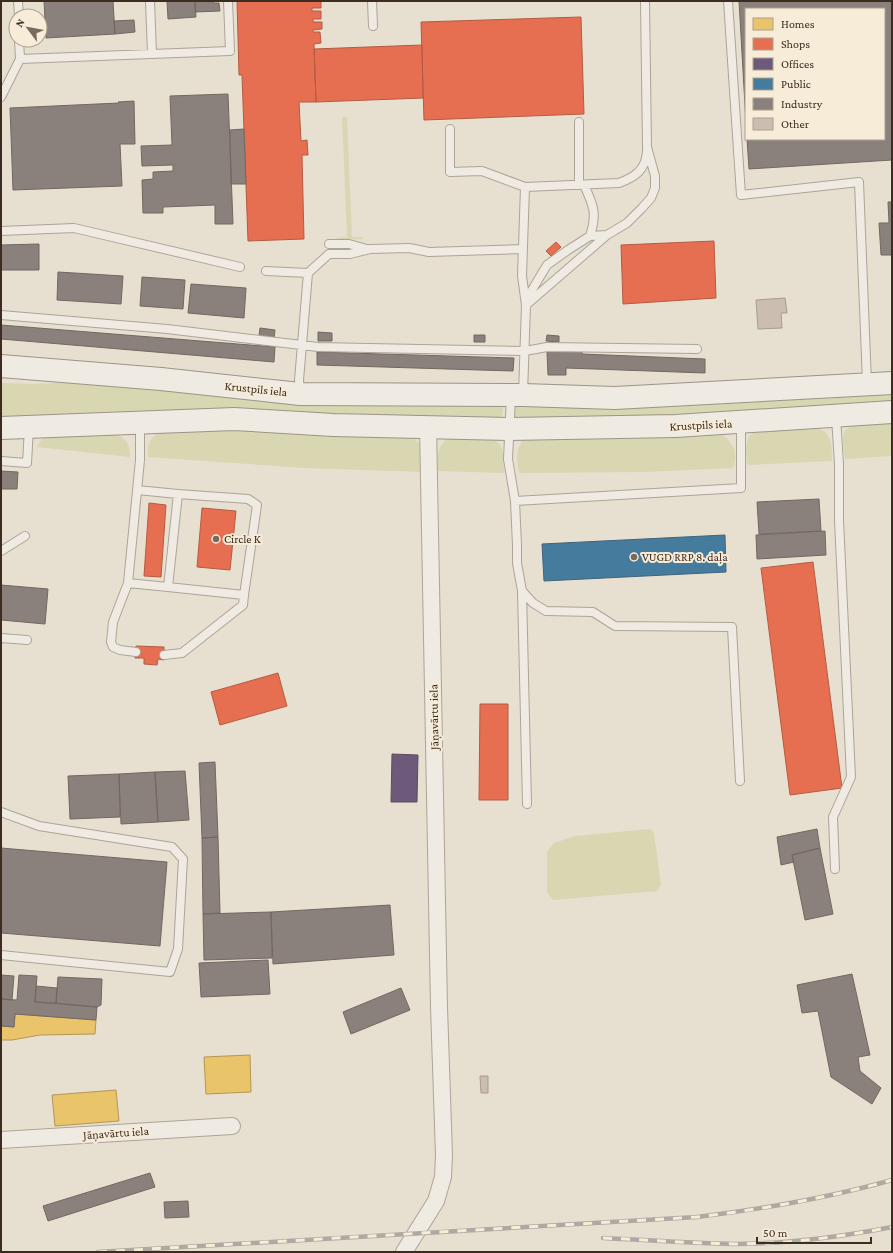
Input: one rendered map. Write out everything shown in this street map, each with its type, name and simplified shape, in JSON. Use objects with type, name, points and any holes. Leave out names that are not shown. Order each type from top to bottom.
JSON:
[{"type":"main road","name":"Krustpils iela","points":[[1,366],[300,394],[517,395],[615,398],[892,383]]},
{"type":"main road","points":[[1,377],[30,376],[61,371]]},
{"type":"main road","name":"Krustpils iela","points":[[1,428],[234,419],[333,425],[509,429],[676,426],[892,412]]},
{"type":"street","name":"Jāņavārtu iela","points":[[404,1252],[436,1200],[443,1177],[444,1155],[439,1008],[428,426]]},
{"type":"street","name":"Jāņavārtu iela","points":[[1,1140],[232,1126]]},
{"type":"lane","points":[[150,1],[152,54]]},
{"type":"lane","points":[[20,59],[230,50],[228,1]]},
{"type":"lane","points":[[372,1],[373,26]]},
{"type":"lane","points":[[450,129],[450,172],[482,171],[525,187],[619,183],[631,179],[639,171],[646,159],[647,147],[645,1]]},
{"type":"lane","points":[[728,1],[741,195],[859,182],[868,384]]},
{"type":"lane","points":[[1,97],[20,59],[20,48]]},
{"type":"lane","points":[[579,122],[582,185],[593,204],[594,222],[590,236]]},
{"type":"lane","points":[[526,305],[607,235],[626,223],[651,198],[655,188],[655,176],[647,147]]},
{"type":"lane","points":[[525,187],[522,276],[526,305],[525,351],[509,429],[508,460],[515,501],[517,563],[522,591],[527,804]]},
{"type":"lane","points":[[1,231],[74,228],[240,267]]},
{"type":"lane","points":[[526,305],[529,295],[547,265],[590,236],[607,235]]},
{"type":"lane","points":[[329,244],[349,244],[370,250]]},
{"type":"lane","points":[[300,394],[299,380],[308,273],[329,254],[350,254],[370,250],[409,248],[429,252],[523,249]]},
{"type":"lane","points":[[266,271],[308,273]]},
{"type":"lane","points":[[1,315],[103,323],[318,346],[525,351],[554,347],[697,349]]},
{"type":"lane","points":[[835,869],[833,817],[851,777],[839,520],[839,464],[836,416]]},
{"type":"lane","points":[[136,652],[120,650],[113,647],[111,642],[113,622],[128,583],[140,460],[140,422]]},
{"type":"lane","points":[[515,501],[741,488],[740,422]]},
{"type":"lane","points":[[1,461],[27,463],[29,427]]},
{"type":"lane","points":[[137,490],[248,499],[257,504],[243,604],[182,653],[164,655]]},
{"type":"lane","points":[[168,587],[178,494]]},
{"type":"lane","points":[[1,551],[25,536]]},
{"type":"lane","points":[[128,583],[244,595]]},
{"type":"lane","points":[[522,591],[533,603],[546,611],[593,612],[615,626],[732,627],[740,781]]},
{"type":"lane","points":[[1,638],[27,640]]},
{"type":"lane","points":[[1,812],[39,826],[172,847],[183,858],[178,950],[170,972],[1,955]]},
{"type":"green space","points":[[342,117],[347,117],[352,237],[364,237],[362,239],[338,240],[336,238],[347,237]]},
{"type":"green space","points":[[78,382],[499,405],[503,407],[502,416],[498,419],[1,421],[1,383],[35,384]]},
{"type":"green space","points":[[892,391],[892,404],[631,420],[514,419],[514,406],[587,406]]},
{"type":"green space","points":[[892,422],[892,456],[845,459],[843,439],[844,433],[847,429],[858,424]]},
{"type":"green space","points":[[199,427],[413,437],[422,449],[424,461],[423,472],[305,468],[148,457],[149,443],[159,433],[180,428]]},
{"type":"green space","points":[[813,428],[824,431],[830,439],[832,461],[747,465],[747,441],[749,437],[757,430]]},
{"type":"green space","points":[[112,433],[120,436],[126,441],[130,452],[130,457],[37,447],[46,436]]},
{"type":"green space","points":[[721,434],[729,440],[734,449],[735,463],[733,468],[646,472],[519,473],[517,462],[519,447],[524,439],[529,435],[584,439],[627,439]]},
{"type":"green space","points":[[452,436],[492,438],[498,442],[502,449],[504,459],[504,473],[437,471],[440,446]]},
{"type":"green space","points":[[650,829],[654,833],[661,885],[657,891],[553,900],[547,892],[547,852],[554,843],[575,836]]},
{"type":"building: Homes","points":[[15,1014],[96,1020],[95,1034],[40,1035],[12,1040],[1,1040],[1,1026],[14,1027]]},
{"type":"building: Homes","points":[[250,1055],[251,1092],[206,1094],[204,1057]]},
{"type":"building: Homes","points":[[116,1090],[119,1121],[55,1126],[52,1095]]},
{"type":"building: Shops","points":[[237,1],[321,1],[321,8],[312,8],[312,11],[321,11],[321,19],[313,19],[313,22],[322,22],[322,29],[313,30],[313,32],[320,32],[321,43],[314,44],[316,102],[299,102],[301,141],[307,140],[308,155],[302,155],[304,239],[248,241],[242,75],[239,75]]},
{"type":"building: Shops","points":[[581,17],[584,114],[424,120],[421,22]]},
{"type":"building: Shops","points":[[422,45],[423,98],[316,102],[314,49]]},
{"type":"building: Shops","points":[[714,241],[716,298],[623,304],[621,245]]},
{"type":"building: Shops","points":[[556,242],[561,247],[551,256],[546,251]]},
{"type":"building: Shops","points":[[149,503],[166,505],[161,577],[144,576]]},
{"type":"building: Shops","name":"Circle K","points":[[202,508],[236,511],[230,570],[197,567]]},
{"type":"building: Shops","points":[[813,562],[842,788],[790,795],[761,568]]},
{"type":"building: Shops","points":[[136,646],[164,647],[164,660],[158,659],[157,665],[144,664],[144,658],[135,658]]},
{"type":"building: Shops","points":[[278,673],[287,706],[220,725],[211,692]]},
{"type":"building: Shops","points":[[480,704],[508,704],[508,800],[479,800]]},
{"type":"building: Offices","points":[[392,754],[418,755],[417,802],[391,802]]},
{"type":"building: Public","name":"VUGD RRP 8. daļa","points":[[725,535],[726,572],[544,581],[542,544]]},
{"type":"building: Industry","points":[[44,1],[113,1],[115,34],[48,38],[48,8],[44,8]]},
{"type":"building: Industry","points":[[167,1],[195,1],[196,17],[168,19]]},
{"type":"building: Industry","points":[[195,1],[213,1],[214,3],[219,3],[220,11],[195,12]]},
{"type":"building: Industry","points":[[739,1],[892,1],[892,160],[749,169],[747,140],[885,140],[885,8],[745,8],[745,106]]},
{"type":"building: Industry","points":[[134,20],[135,32],[115,34],[114,21]]},
{"type":"building: Industry","points":[[228,94],[233,224],[215,224],[215,205],[163,207],[163,213],[143,213],[142,180],[153,179],[153,172],[173,171],[173,165],[142,166],[141,146],[172,145],[170,96]]},
{"type":"building: Industry","points":[[134,101],[135,144],[120,144],[122,186],[13,190],[10,108]]},
{"type":"building: Industry","points":[[244,129],[246,184],[231,184],[230,130]]},
{"type":"building: Industry","points":[[888,202],[892,202],[892,255],[881,255],[879,223],[889,223]]},
{"type":"building: Industry","points":[[39,244],[39,270],[1,270],[1,245]]},
{"type":"building: Industry","points":[[58,272],[123,276],[121,304],[57,300]]},
{"type":"building: Industry","points":[[142,277],[185,280],[183,309],[140,306]]},
{"type":"building: Industry","points":[[191,284],[246,288],[244,318],[188,313]]},
{"type":"building: Industry","points":[[1,325],[275,347],[274,362],[1,339]]},
{"type":"building: Industry","points":[[260,328],[275,330],[274,338],[259,336]]},
{"type":"building: Industry","points":[[318,332],[332,333],[332,341],[318,341]]},
{"type":"building: Industry","points":[[474,335],[485,335],[485,342],[474,342]]},
{"type":"building: Industry","points":[[547,335],[559,336],[559,342],[546,341]]},
{"type":"building: Industry","points":[[582,351],[582,354],[705,359],[705,373],[566,368],[566,375],[548,375],[547,352]]},
{"type":"building: Industry","points":[[317,352],[514,358],[513,371],[317,365]]},
{"type":"building: Industry","points":[[1,471],[18,472],[17,489],[1,489]]},
{"type":"building: Industry","points":[[819,499],[821,531],[759,534],[757,502]]},
{"type":"building: Industry","points":[[825,531],[826,555],[757,559],[756,535]]},
{"type":"building: Industry","points":[[1,585],[48,589],[45,624],[1,620]]},
{"type":"building: Industry","points":[[215,762],[218,837],[202,838],[199,763]]},
{"type":"building: Industry","points":[[185,771],[189,820],[158,822],[155,772]]},
{"type":"building: Industry","points":[[155,772],[158,822],[121,824],[119,774]]},
{"type":"building: Industry","points":[[119,774],[120,817],[70,819],[68,776]]},
{"type":"building: Industry","points":[[817,829],[820,848],[792,855],[794,862],[781,865],[777,837]]},
{"type":"building: Industry","points":[[218,837],[220,913],[203,914],[202,838]]},
{"type":"building: Industry","points":[[1,848],[167,862],[160,946],[1,933]]},
{"type":"building: Industry","points":[[820,848],[833,914],[805,920],[792,855]]},
{"type":"building: Industry","points":[[390,905],[394,955],[273,964],[271,912]]},
{"type":"building: Industry","points":[[271,912],[272,958],[204,960],[203,914]]},
{"type":"building: Industry","points":[[268,960],[270,994],[201,997],[199,963]]},
{"type":"building: Industry","points":[[852,974],[870,1055],[858,1057],[860,1071],[881,1088],[872,1104],[831,1077],[818,1011],[802,1013],[797,985]]},
{"type":"building: Industry","points":[[1,975],[14,976],[12,1000],[1,999]]},
{"type":"building: Industry","points":[[19,975],[37,976],[35,1002],[97,1007],[96,1020],[15,1014],[14,1027],[1,1026],[1,999],[17,1000]]},
{"type":"building: Industry","points":[[58,977],[102,979],[101,1005],[97,1007],[56,1003]]},
{"type":"building: Industry","points":[[36,986],[57,988],[56,1003],[35,1002]]},
{"type":"building: Industry","points":[[401,988],[410,1010],[351,1034],[343,1012]]},
{"type":"building: Industry","points":[[150,1173],[155,1187],[48,1221],[43,1206]]},
{"type":"building: Industry","points":[[188,1201],[189,1217],[165,1218],[164,1202]]},
{"type":"building: Other","points":[[785,298],[787,313],[781,313],[782,328],[758,329],[756,300]]},
{"type":"building: Other","points":[[480,1076],[488,1076],[488,1093],[481,1093]]},
{"type":"railway","points":[[98,1252],[697,1217],[795,1202],[892,1180]]},
{"type":"railway","points":[[603,1238],[754,1244],[813,1239],[892,1227]]},
{"type":"place","name":"Circle K","points":[[216,539]]},
{"type":"place","name":"VUGD RRP 8. daļa","points":[[634,557]]}]
